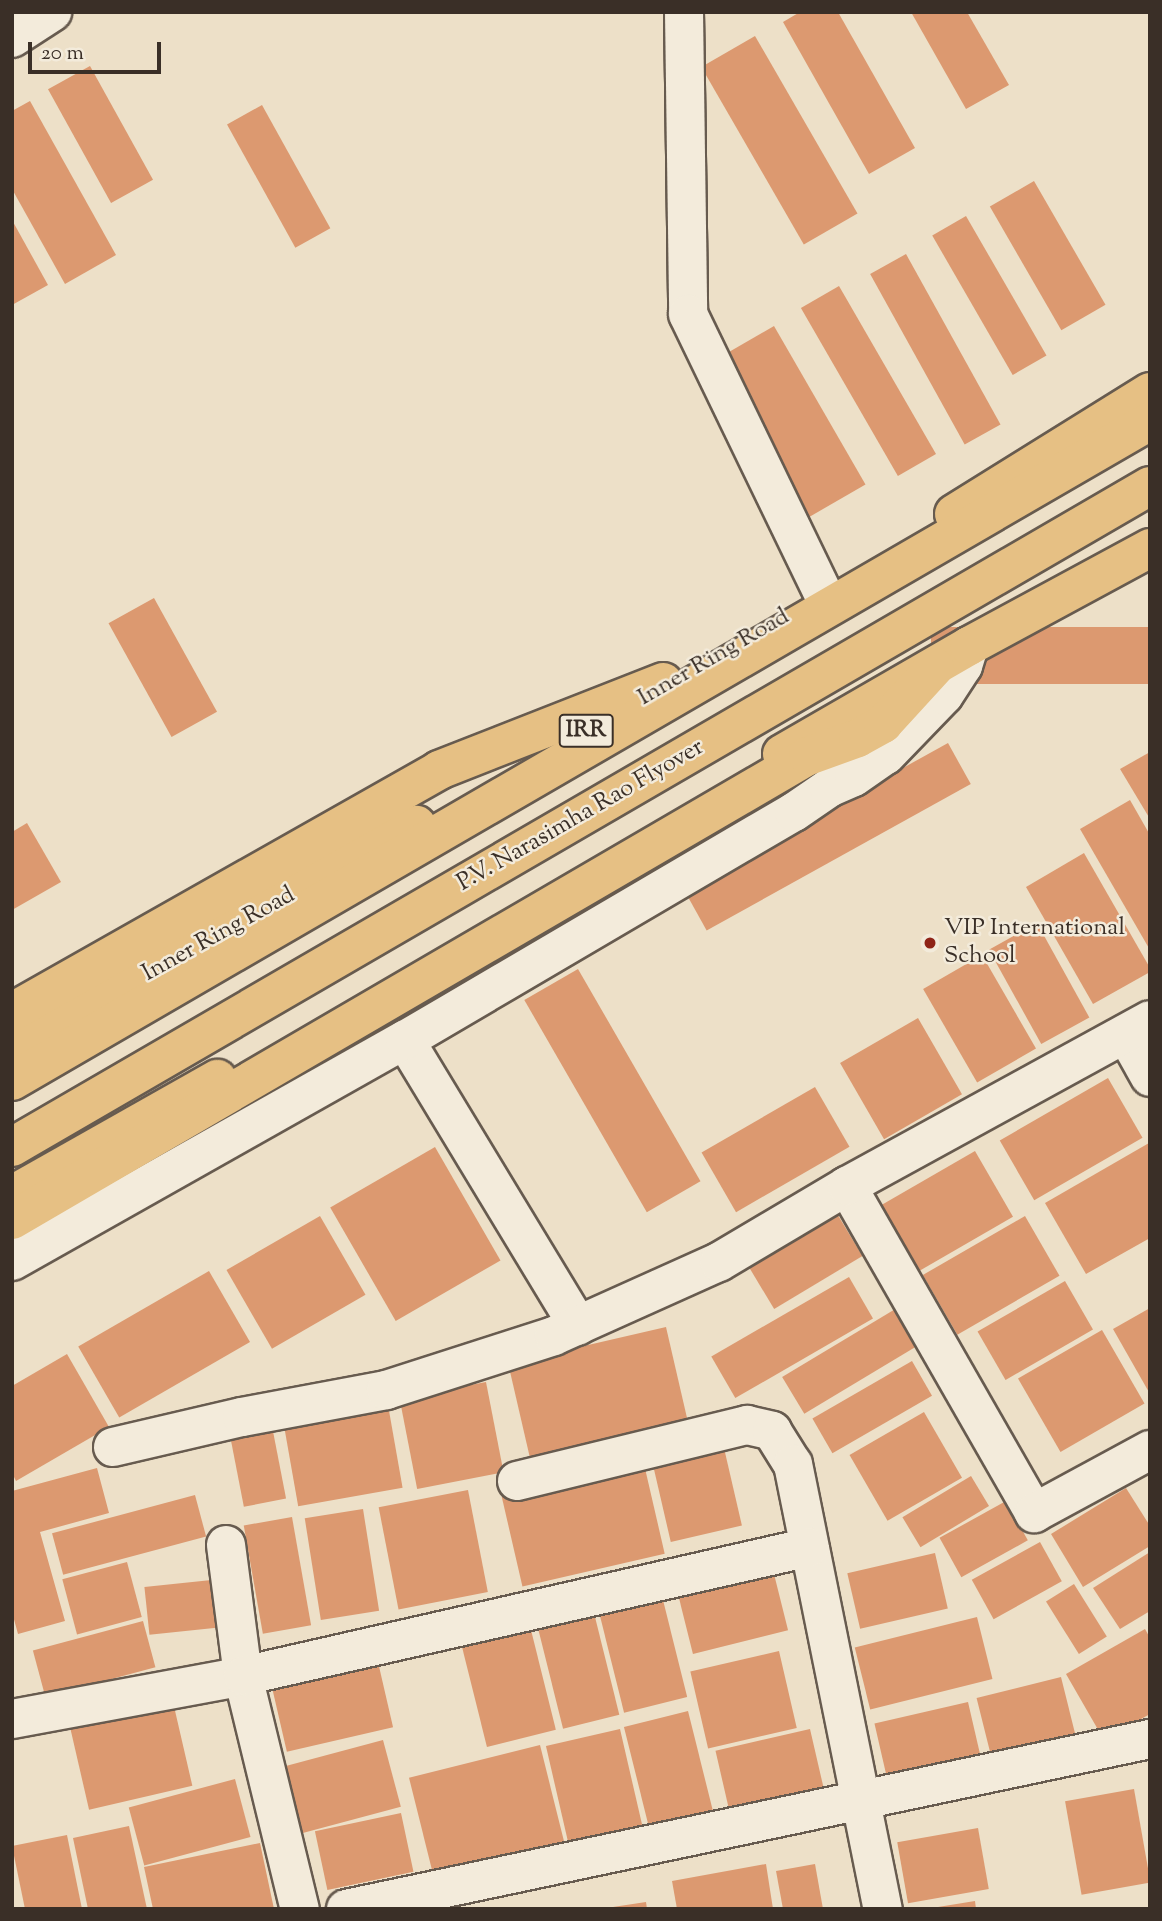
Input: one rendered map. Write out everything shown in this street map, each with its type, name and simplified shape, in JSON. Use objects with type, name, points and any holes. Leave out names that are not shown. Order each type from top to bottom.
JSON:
[{"type":"main road","name":"Inner Ring Road","points":[[12,1050],[698,669],[824,595],[1150,392]]},
{"type":"main road","points":[[12,1081],[1150,421]]},
{"type":"main road","name":"P.V. Narasimha Rao Flyover","points":[[12,1147],[1150,486]]},
{"type":"main road","points":[[12,1195],[969,646],[1150,548]]},
{"type":"main road","points":[[12,1220],[808,756],[858,738],[883,723],[935,667]]},
{"type":"main road","points":[[12,1012],[439,770],[698,669]]},
{"type":"street","points":[[12,37],[52,12]]},
{"type":"street","points":[[684,12],[688,314],[824,595]]},
{"type":"street","points":[[12,1261],[405,1040],[794,812],[886,755],[944,695],[963,666],[969,646]]},
{"type":"street","points":[[113,1447],[242,1417],[386,1390],[578,1326],[719,1262],[847,1186],[1138,1027],[1150,1077]]},
{"type":"street","points":[[405,1040],[578,1326]]},
{"type":"street","points":[[847,1186],[1034,1513],[1150,1450]]},
{"type":"street","points":[[517,1481],[747,1425],[772,1431],[793,1464],[883,1909]]},
{"type":"street","points":[[226,1545],[243,1676],[300,1909]]},
{"type":"street","points":[[12,1719],[243,1676],[810,1547]]},
{"type":"street","points":[[346,1909],[1150,1739]]},
{"type":"building","points":[[800,12],[838,12],[915,148],[869,174],[783,22]]},
{"type":"building","points":[[911,12],[967,12],[1009,85],[966,109]]},
{"type":"building","points":[[755,36],[858,214],[804,245],[701,67]]},
{"type":"building","points":[[90,66],[153,180],[111,203],[48,89]]},
{"type":"building","points":[[30,101],[116,255],[65,284],[12,189],[12,111]]},
{"type":"building","points":[[262,105],[330,228],[295,248],[227,124]]},
{"type":"building","points":[[1034,181],[1106,305],[1061,330],[990,206]]},
{"type":"building","points":[[966,216],[1046,355],[1013,375],[932,236]]},
{"type":"building","points":[[12,220],[48,285],[12,305]]},
{"type":"building","points":[[906,254],[1001,425],[965,444],[870,274]]},
{"type":"building","points":[[839,286],[936,454],[898,476],[801,308]]},
{"type":"building","points":[[774,326],[866,484],[809,517],[718,358]]},
{"type":"building","points":[[154,598],[217,712],[172,737],[109,623]]},
{"type":"building","points":[[931,627],[1150,627],[1150,684],[931,684]]},
{"type":"building","points":[[948,743],[971,784],[707,931],[684,889]]},
{"type":"building","points":[[1150,752],[1150,819],[1120,769]]},
{"type":"building","points":[[1130,800],[1150,835],[1150,950],[1080,829]]},
{"type":"building","points":[[27,823],[61,882],[12,910],[12,832]]},
{"type":"building","points":[[1084,853],[1150,968],[1150,972],[1093,1004],[1026,887]]},
{"type":"building","points":[[1037,923],[1089,1017],[1041,1044],[989,950]]},
{"type":"building","points":[[982,955],[1036,1049],[977,1083],[923,989]]},
{"type":"building","points":[[578,969],[701,1181],[647,1212],[524,1000]]},
{"type":"building","points":[[918,1018],[962,1094],[884,1139],[840,1063]]},
{"type":"building","points":[[1108,1078],[1142,1138],[1034,1200],[1000,1140]]},
{"type":"building","points":[[815,1087],[850,1147],[736,1212],[702,1152]]},
{"type":"building","points":[[1149,1143],[1150,1238],[1086,1274],[1045,1203]]},
{"type":"building","points":[[435,1147],[500,1260],[396,1321],[330,1208]]},
{"type":"building","points":[[975,1151],[1013,1217],[908,1277],[870,1212]]},
{"type":"building","points":[[830,1202],[862,1256],[774,1309],[742,1255]]},
{"type":"building","points":[[320,1216],[366,1295],[272,1349],[226,1270]]},
{"type":"building","points":[[1025,1216],[1060,1276],[957,1335],[923,1275]]},
{"type":"building","points":[[209,1271],[250,1342],[119,1418],[78,1346]]},
{"type":"building","points":[[849,1277],[873,1319],[735,1398],[711,1356]]},
{"type":"building","points":[[1065,1281],[1093,1329],[1006,1380],[978,1332]]},
{"type":"building","points":[[897,1308],[919,1345],[804,1414],[782,1377]]},
{"type":"building","points":[[1150,1308],[1150,1394],[1113,1329]]},
{"type":"building","points":[[666,1327],[690,1430],[532,1467],[508,1363]]},
{"type":"building","points":[[1102,1330],[1144,1404],[1060,1452],[1018,1378]]},
{"type":"building","points":[[67,1354],[109,1427],[16,1481],[12,1473],[12,1386]]},
{"type":"building","points":[[912,1361],[932,1396],[832,1453],[812,1418]]},
{"type":"building","points":[[486,1382],[504,1472],[417,1489],[400,1399]]},
{"type":"building","points":[[388,1405],[403,1488],[298,1506],[284,1423]]},
{"type":"building","points":[[924,1412],[962,1478],[888,1521],[850,1455]]},
{"type":"building","points":[[271,1421],[286,1499],[244,1507],[229,1429]]},
{"type":"building","points":[[721,1435],[742,1526],[671,1542],[650,1451]]},
{"type":"building","points":[[644,1464],[665,1554],[522,1586],[502,1497]]},
{"type":"building","points":[[97,1468],[109,1513],[40,1532],[65,1621],[18,1634],[12,1612],[12,1491]]},
{"type":"building","points":[[971,1476],[989,1506],[920,1547],[902,1517]]},
{"type":"building","points":[[1126,1488],[1150,1526],[1150,1546],[1083,1587],[1051,1534]]},
{"type":"building","points":[[468,1490],[488,1592],[399,1609],[379,1507]]},
{"type":"building","points":[[195,1495],[206,1537],[63,1575],[52,1533]]},
{"type":"building","points":[[1006,1501],[1028,1540],[961,1577],[940,1538]]},
{"type":"building","points":[[363,1509],[379,1611],[321,1620],[305,1518]]},
{"type":"building","points":[[292,1517],[311,1625],[263,1634],[244,1526]]},
{"type":"building","points":[[1040,1542],[1062,1581],[994,1619],[972,1580]]},
{"type":"building","points":[[1150,1552],[1150,1611],[1120,1629],[1093,1588]]},
{"type":"building","points":[[935,1553],[948,1609],[860,1629],[847,1573]]},
{"type":"building","points":[[127,1562],[142,1617],[77,1634],[62,1579]]},
{"type":"building","points":[[774,1574],[788,1630],[693,1654],[679,1598]]},
{"type":"building","points":[[221,1579],[226,1627],[149,1635],[144,1587]]},
{"type":"building","points":[[1074,1584],[1107,1637],[1079,1654],[1046,1601]]},
{"type":"building","points":[[662,1596],[687,1697],[624,1713],[599,1612]]},
{"type":"building","points":[[592,1605],[619,1715],[563,1729],[536,1619]]},
{"type":"building","points":[[977,1617],[992,1679],[870,1710],[855,1647]]},
{"type":"building","points":[[143,1621],[155,1667],[45,1697],[33,1651]]},
{"type":"building","points":[[529,1622],[556,1730],[487,1747],[460,1639]]},
{"type":"building","points":[[1145,1629],[1150,1638],[1150,1714],[1104,1740],[1066,1674]]},
{"type":"building","points":[[779,1651],[797,1728],[708,1748],[690,1671]]},
{"type":"building","points":[[378,1662],[393,1727],[287,1752],[272,1687]]},
{"type":"building","points":[[1061,1677],[1077,1743],[993,1764],[977,1698]]},
{"type":"building","points":[[173,1702],[192,1786],[89,1810],[70,1726]]},
{"type":"building","points":[[968,1702],[981,1758],[887,1779],[874,1724]]},
{"type":"building","points":[[688,1711],[713,1812],[649,1828],[624,1727]]},
{"type":"building","points":[[620,1729],[644,1831],[570,1848],[546,1746]]},
{"type":"building","points":[[810,1729],[825,1792],[730,1814],[715,1751]]},
{"type":"building","points":[[383,1740],[401,1807],[288,1837],[270,1770]]},
{"type":"building","points":[[540,1745],[565,1844],[434,1877],[409,1778]]},
{"type":"building","points":[[235,1779],[251,1837],[144,1865],[129,1807]]},
{"type":"building","points":[[1134,1789],[1150,1883],[1082,1895],[1065,1801]]},
{"type":"building","points":[[401,1813],[413,1872],[327,1890],[315,1831]]},
{"type":"building","points":[[129,1826],[147,1909],[88,1909],[73,1838]]},
{"type":"building","points":[[978,1828],[989,1889],[908,1903],[897,1842]]},
{"type":"building","points":[[67,1835],[82,1909],[25,1909],[12,1846]]},
{"type":"building","points":[[260,1843],[274,1909],[153,1909],[144,1867]]},
{"type":"building","points":[[766,1864],[773,1909],[677,1909],[672,1881]]},
{"type":"building","points":[[815,1864],[823,1909],[783,1909],[776,1871]]},
{"type":"building","points":[[975,1901],[976,1909],[938,1909],[938,1907]]},
{"type":"building","points":[[646,1902],[647,1909],[613,1909],[613,1907]]},
{"type":"place","name":"VIP International School","points":[[930,943]]}]
